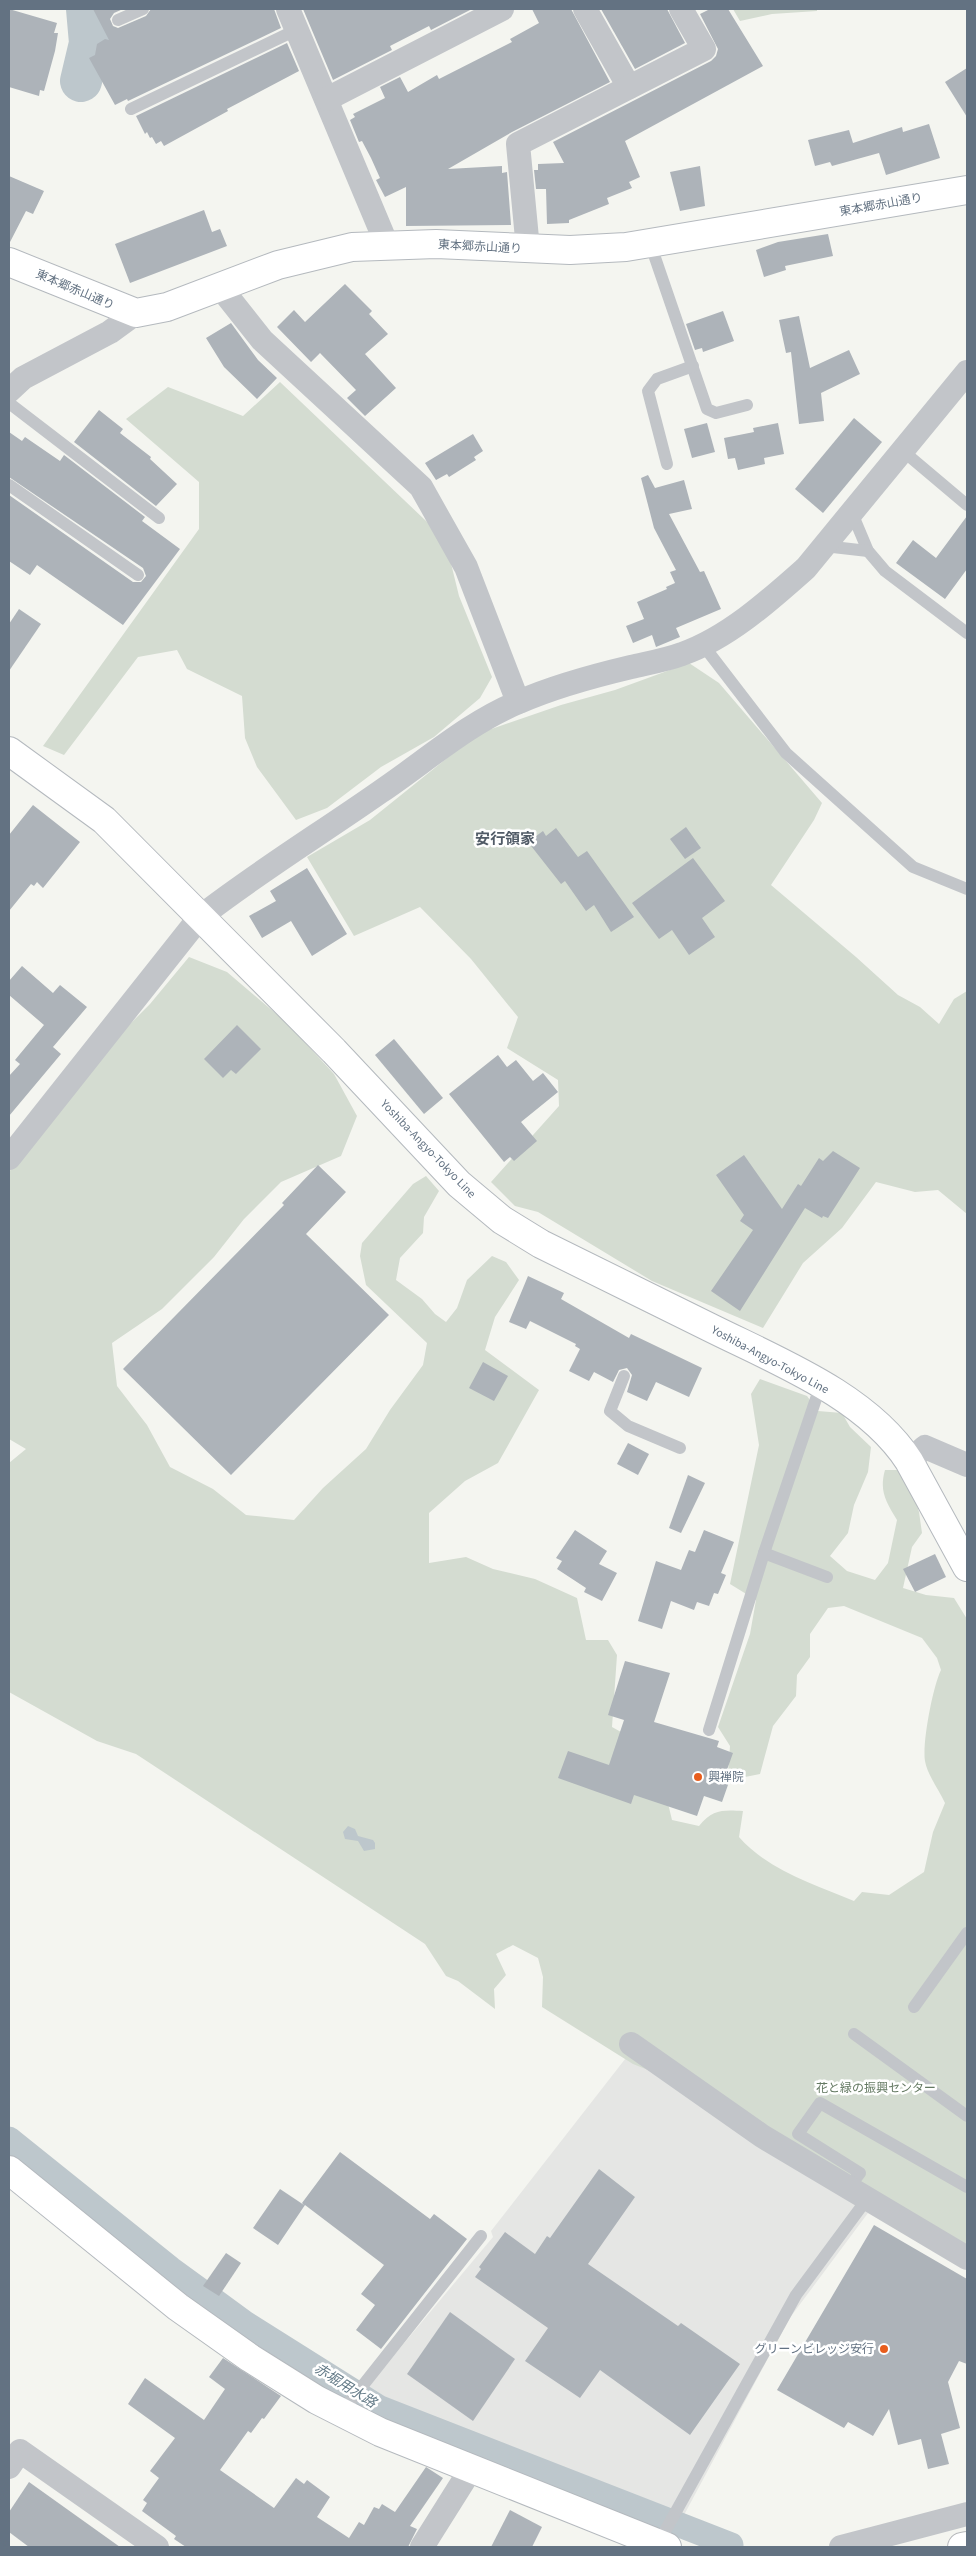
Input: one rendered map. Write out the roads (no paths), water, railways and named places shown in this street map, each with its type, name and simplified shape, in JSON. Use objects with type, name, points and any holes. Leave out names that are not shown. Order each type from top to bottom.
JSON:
[{"type":"main road","name":"東本郷赤山通り","points":[[9,262],[136,313],[167,307],[278,265],[352,247],[387,244],[570,250],[650,244],[967,190]]},
{"type":"main road","name":"Yoshiba-Angyo-Tokyo Line","points":[[9,751],[104,820],[143,856],[200,917],[334,1051],[459,1184],[502,1220],[541,1244],[820,1384],[875,1422],[900,1447],[910,1461],[967,1567]]},
{"type":"main road","points":[[9,2170],[178,2308],[250,2358],[341,2413],[380,2432],[663,2546]]},
{"type":"main road","points":[[962,2547],[967,2546]]},
{"type":"street","points":[[327,99],[434,46],[502,9]]},
{"type":"street","points":[[585,9],[629,87]]},
{"type":"street","points":[[528,249],[518,144],[704,49],[682,9]]},
{"type":"street","points":[[292,19],[387,244]]},
{"type":"street","points":[[220,288],[262,340],[421,487],[466,567],[518,702]]},
{"type":"street","points":[[9,391],[23,378],[110,332],[136,313]]},
{"type":"street","points":[[9,1158],[200,917],[236,888],[381,792],[459,734],[518,702],[578,680],[682,654],[703,645],[778,592],[806,568],[967,372]]},
{"type":"street","points":[[910,1461],[925,1447],[967,1465]]},
{"type":"street","points":[[631,2044],[762,2136],[967,2258]]},
{"type":"street","points":[[9,2467],[20,2451],[157,2547]]},
{"type":"street","points":[[422,2547],[471,2469]]},
{"type":"street","points":[[841,2547],[967,2514]]},
{"type":"lane","points":[[118,20],[143,9]]},
{"type":"lane","points":[[131,109],[292,19]]},
{"type":"lane","points":[[650,244],[707,409],[716,413],[747,405]]},
{"type":"lane","points":[[667,464],[648,391],[657,379],[693,366]]},
{"type":"lane","points":[[9,403],[159,518]]},
{"type":"lane","points":[[903,451],[967,505]]},
{"type":"lane","points":[[9,485],[138,575]]},
{"type":"lane","points":[[852,513],[868,551],[886,571],[967,633]]},
{"type":"lane","points":[[824,546],[868,551]]},
{"type":"lane","points":[[703,645],[786,753],[913,867],[967,889]]},
{"type":"lane","points":[[624,1376],[610,1411],[628,1426],[680,1448]]},
{"type":"lane","points":[[709,1730],[764,1553],[820,1384]]},
{"type":"lane","points":[[764,1553],[827,1577]]},
{"type":"lane","points":[[914,2007],[967,1933]]},
{"type":"lane","points":[[854,2034],[967,2116]]},
{"type":"lane","points":[[663,2546],[796,2296],[858,2193],[860,2173],[798,2134],[820,2103],[967,2187]]},
{"type":"lane","points":[[341,2413],[481,2236]]},
{"type":"waterway","points":[[81,81],[90,43],[87,9]]},
{"type":"waterway","name":"赤堀用水路","points":[[9,2139],[171,2269],[245,2323],[380,2408],[731,2545]]},
{"type":"place","name":"興禅院","points":[[698,1777]]},
{"type":"place","name":"グリーンビレッジ安行","points":[[884,2349]]},
{"type":"district","name":"安行領家","points":[[505,839]]},
{"type":"park label","name":"花と緑の振興センター","points":[[876,2088]]}]
